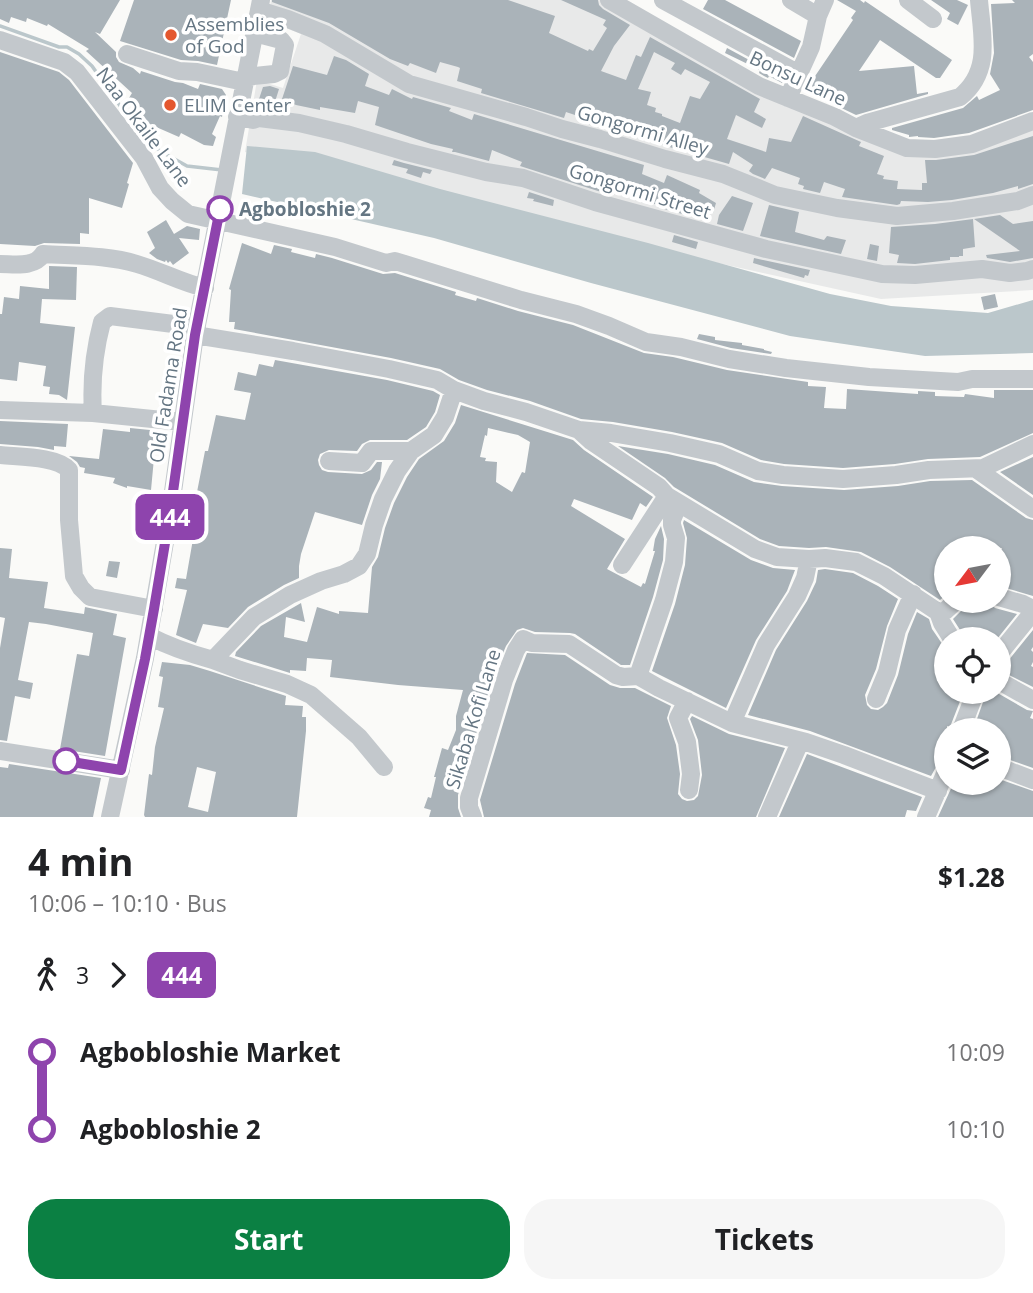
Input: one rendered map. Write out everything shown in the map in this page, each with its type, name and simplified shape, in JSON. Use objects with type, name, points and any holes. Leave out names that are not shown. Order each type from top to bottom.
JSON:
[{"type":"street","name":"Bonsu Lane","points":[[609,0],[759,86],[856,128],[867,122],[960,97],[971,88],[978,76],[984,53],[979,0]]},
{"type":"street","points":[[663,0],[799,74]]},
{"type":"street","points":[[788,98],[811,47],[822,8],[791,0]]},
{"type":"street","points":[[908,0],[933,19]]},
{"type":"street","name":"Old Fadama Road","points":[[110,817],[154,609],[196,331],[260,5]]},
{"type":"street","name":"Gongormi Alley","points":[[260,5],[325,34],[409,84],[723,174],[775,195],[837,208],[897,216],[1018,201],[1033,195]]},
{"type":"street","points":[[127,54],[179,71],[245,80],[280,71],[285,44],[281,40],[254,33]]},
{"type":"street","name":"Naa Okaile Lane","points":[[0,40],[64,62],[77,72],[144,159],[160,188],[188,214],[335,247],[386,262],[395,261],[576,314],[646,342],[681,347],[729,359],[869,377],[958,382],[972,379],[1033,379]]},
{"type":"street","name":"Gongormi Street","points":[[237,117],[299,123],[346,134],[486,172],[523,178],[596,202],[766,248],[882,274],[915,275],[982,269],[1010,273],[1033,269]]},
{"type":"street","points":[[856,128],[907,148],[935,149],[972,144],[1033,121]]},
{"type":"street","points":[[0,264],[33,264],[44,254],[107,258],[138,264],[205,288]]},
{"type":"street","points":[[93,413],[93,371],[98,337],[102,322],[110,316],[437,380],[454,390],[484,401],[579,430],[670,443],[719,454],[758,471],[783,475],[843,479],[929,470],[976,469],[1033,444]]},
{"type":"street","points":[[213,660],[254,617],[290,595],[359,566],[367,554],[383,499],[397,471],[411,451],[434,435],[445,417],[454,390]]},
{"type":"street","points":[[0,410],[93,413],[182,422]]},
{"type":"street","points":[[579,430],[673,499],[755,549],[777,557],[856,562],[884,576],[934,609]]},
{"type":"street","points":[[329,461],[362,463],[371,451],[411,451]]},
{"type":"street","points":[[0,455],[64,464],[69,470],[69,520],[74,576],[81,589],[90,597],[154,609]]},
{"type":"street","points":[[976,469],[1033,509]]},
{"type":"street","points":[[622,565],[673,499]]},
{"type":"street","points":[[673,499],[672,525],[676,538],[674,562],[638,676],[732,723],[844,755],[934,789]]},
{"type":"street","points":[[732,723],[766,645],[797,596],[809,559]]},
{"type":"street","points":[[876,699],[887,672],[897,630],[913,594]]},
{"type":"street","points":[[1011,638],[1033,610],[1012,601]]},
{"type":"street","points":[[149,636],[191,655],[287,684],[311,695],[359,737],[384,767]]},
{"type":"street","name":"Sikaba Kofi Lane","points":[[473,817],[469,798],[504,680],[523,639],[532,643],[569,644],[616,675],[638,676]]},
{"type":"street","points":[[1011,688],[1033,701]]},
{"type":"street","points":[[687,701],[678,718],[687,742],[691,774],[689,790]]},
{"type":"street","points":[[767,817],[800,742]]},
{"type":"street","points":[[0,751],[121,770]]},
{"type":"street","points":[[1011,772],[1033,780]]},
{"type":"street","points":[[926,817],[936,795]]},
{"type":"shaded area","points":[[271,0],[610,0],[836,119],[908,144],[979,143],[1033,124],[1033,290],[881,299],[673,253],[451,195],[245,152],[257,80],[283,88],[301,34],[268,21]]},
{"type":"shaded area","points":[[247,146],[315,152],[440,189],[830,294],[891,306],[988,313],[1033,300],[1033,353],[925,356],[790,336],[434,238],[242,194]]},
{"type":"building","points":[[0,0],[120,0],[100,34],[95,32],[116,52],[119,62],[140,74],[141,71],[198,89],[200,84],[222,89],[226,95],[222,117],[220,116],[212,134],[216,137],[213,146],[204,145],[181,133],[179,137],[147,123],[129,98],[132,93],[86,51],[89,49],[48,24],[47,26],[27,18],[26,22],[11,17],[9,23],[0,19]]},
{"type":"building","points":[[134,0],[231,0],[217,65],[181,60],[120,41]]},
{"type":"building","points":[[508,0],[555,16],[549,33],[593,51],[607,28],[603,25],[606,20],[561,0],[598,0],[603,9],[630,25],[614,46],[601,71],[626,80],[636,55],[641,57],[650,37],[760,99],[754,112],[766,119],[762,128],[736,115],[727,139],[766,152],[769,138],[791,142],[803,116],[861,142],[859,146],[884,156],[877,174],[884,176],[883,179],[898,181],[897,189],[922,190],[922,183],[927,183],[925,160],[974,155],[1033,136],[1033,184],[952,200],[901,201],[897,205],[842,197],[845,189],[824,182],[820,193],[803,189],[804,186],[798,184],[800,178],[772,168],[765,179],[753,174],[749,171],[753,165],[733,152],[729,164],[585,123],[587,119],[566,112],[564,118],[481,93],[482,89],[457,81],[458,67],[440,62],[436,73],[410,63],[408,66],[390,59],[329,23],[272,2]],"holes":[[[654,52],[675,63],[671,69],[681,75],[685,69],[710,82],[700,99],[690,96],[680,123],[655,112],[656,108],[647,105],[651,92],[638,89]]]},
{"type":"building","points":[[708,0],[725,0],[801,41],[794,58],[703,9]]},
{"type":"building","points":[[837,0],[865,1],[952,60],[940,78],[936,78],[880,40],[859,71],[914,66],[917,94],[928,94],[856,115],[833,104],[836,98],[809,85],[853,20],[851,18],[856,11]]},
{"type":"building","points":[[931,0],[957,0],[968,5],[958,25],[947,19],[950,13]]},
{"type":"building","points":[[1012,0],[1033,0],[1033,54],[1029,57],[1033,62],[1033,110],[969,133],[934,138],[909,137],[892,130],[963,108],[977,96],[979,100],[1000,90],[990,74],[994,53],[991,4],[1015,3]]},
{"type":"building","points":[[727,48],[784,79],[782,83],[764,76],[759,73],[760,70],[725,53]]},
{"type":"building","points":[[0,52],[59,72],[69,80],[133,163],[122,208],[89,198],[89,234],[80,233],[80,244],[0,244]]},
{"type":"building","points":[[334,56],[369,74],[365,86],[389,95],[392,89],[412,99],[413,97],[451,108],[449,111],[472,120],[474,114],[644,165],[642,174],[664,183],[667,175],[700,190],[699,193],[716,203],[713,213],[694,202],[686,215],[657,207],[652,203],[654,199],[628,189],[626,195],[598,191],[520,166],[522,162],[492,150],[489,161],[452,152],[453,149],[375,125],[379,107],[358,101],[355,113],[320,107],[320,110],[282,99],[293,66],[327,75]]},
{"type":"building","points":[[263,87],[279,89],[274,105],[259,99]]},
{"type":"building","points":[[394,160],[432,170],[430,174],[423,172],[421,178],[406,173],[408,169],[392,165]]},
{"type":"building","points":[[529,192],[554,200],[553,206],[527,198]]},
{"type":"building","points":[[732,196],[753,203],[743,231],[717,224],[719,215]]},
{"type":"building","points":[[769,205],[799,212],[795,232],[824,240],[827,236],[846,240],[841,254],[760,236]]},
{"type":"building","points":[[1000,215],[1013,224],[1033,221],[1033,258],[1010,262],[987,258],[986,255],[1020,251],[974,219]]},
{"type":"building","points":[[973,219],[975,247],[963,249],[963,256],[915,264],[897,263],[899,255],[889,253],[891,227]]},
{"type":"building","points":[[166,220],[174,234],[187,226],[200,229],[199,240],[179,238],[189,253],[173,265],[170,261],[168,263],[166,260],[157,259],[149,253],[155,248],[147,232]]},
{"type":"building","points":[[674,235],[698,242],[696,249],[672,242]]},
{"type":"building","points":[[242,243],[271,254],[274,245],[292,249],[291,252],[315,258],[316,254],[383,274],[395,273],[456,292],[455,295],[476,301],[477,298],[573,325],[644,353],[727,370],[808,382],[808,386],[826,387],[824,408],[846,409],[847,389],[918,394],[918,391],[935,392],[935,396],[964,397],[965,394],[994,398],[994,390],[1033,390],[1033,433],[980,457],[928,459],[843,468],[761,460],[722,443],[672,432],[581,419],[530,401],[487,390],[459,380],[440,369],[234,329],[235,322],[229,322],[229,289]]},
{"type":"building","points":[[870,244],[879,246],[877,261],[867,259]]},
{"type":"building","points":[[754,258],[810,270],[804,278],[753,263]]},
{"type":"building","points":[[49,266],[77,267],[76,300],[42,299],[40,323],[75,327],[67,400],[59,395],[49,394],[50,387],[43,386],[46,366],[19,362],[17,381],[0,379],[0,314],[4,297],[19,299],[20,286],[49,289]]},
{"type":"building","points":[[995,294],[998,307],[984,310],[981,297]]},
{"type":"building","points":[[699,334],[772,352],[731,348],[697,339]]},
{"type":"building","points":[[275,360],[387,380],[440,395],[435,412],[426,427],[407,440],[370,440],[362,444],[357,451],[329,450],[320,454],[319,465],[322,470],[328,472],[362,474],[371,470],[377,462],[382,462],[380,479],[362,525],[315,512],[301,554],[299,578],[248,607],[228,628],[203,624],[196,643],[176,635],[187,590],[175,588],[177,578],[186,579],[205,451],[208,451],[216,415],[245,420],[251,393],[234,390],[238,372],[256,376],[259,364],[273,367]]},
{"type":"building","points":[[461,405],[573,440],[653,497],[646,507],[640,503],[632,520],[574,499],[571,506],[625,539],[607,569],[641,587],[645,584],[655,551],[655,539],[661,526],[664,539],[663,560],[630,665],[621,665],[575,634],[535,632],[523,628],[517,630],[506,646],[493,677],[458,795],[461,817],[429,817],[431,810],[424,808],[428,797],[431,798],[442,748],[448,750],[456,730],[456,716],[463,690],[330,677],[332,660],[307,658],[306,671],[290,670],[290,673],[235,656],[261,626],[301,603],[305,622],[286,617],[284,637],[307,642],[317,607],[339,614],[339,611],[368,613],[372,567],[378,557],[394,503],[419,459],[444,441],[455,423]],"holes":[[[488,428],[518,435],[530,442],[525,473],[522,472],[512,492],[496,482],[497,462],[485,461],[486,458],[480,457]]]},
{"type":"building","points":[[0,421],[68,424],[66,447],[54,446],[54,450],[0,444]]},
{"type":"building","points":[[130,428],[160,431],[160,438],[156,437],[151,490],[127,488],[113,483],[115,478],[84,473],[85,468],[80,467],[69,456],[99,459],[103,429],[130,432]]},
{"type":"building","points":[[618,446],[715,465],[754,482],[782,486],[844,490],[930,481],[972,480],[1026,518],[1033,520],[1033,596],[1012,590],[1012,536],[934,536],[934,596],[890,567],[861,552],[826,547],[779,546],[760,539],[674,487]]},
{"type":"building","points":[[1033,457],[1033,495],[1000,472]]},
{"type":"building","points":[[684,520],[751,560],[773,568],[795,570],[787,591],[756,640],[726,708],[652,671],[685,565],[687,538]]},
{"type":"building","points":[[0,548],[12,549],[9,578],[48,582],[44,608],[84,614],[85,607],[117,614],[113,635],[126,638],[105,756],[60,749],[77,654],[89,656],[93,633],[46,624],[29,622],[18,680],[33,683],[30,699],[15,696],[7,741],[0,740],[0,648],[5,618],[0,617]]},
{"type":"building","points":[[109,561],[120,562],[117,578],[106,576]]},
{"type":"building","points":[[818,570],[853,573],[898,599],[865,695],[867,705],[871,709],[878,710],[887,703],[917,612],[929,619],[934,632],[934,704],[959,704],[954,718],[934,718],[934,771],[931,776],[810,731],[748,715],[776,650],[807,601],[816,582]]},
{"type":"building","points":[[959,613],[1017,614],[1007,627],[958,627],[953,619]]},
{"type":"building","points":[[1033,630],[1033,687],[1011,676],[1011,657]]},
{"type":"building","points":[[527,653],[565,655],[610,685],[635,688],[671,706],[667,718],[676,745],[680,774],[678,794],[687,801],[698,796],[702,775],[698,740],[690,719],[692,716],[729,734],[785,748],[756,817],[484,817],[480,800]]},
{"type":"building","points":[[162,662],[190,665],[286,696],[285,705],[303,706],[302,717],[306,717],[306,731],[297,817],[145,817],[149,774],[152,775],[164,708],[158,707],[163,677],[159,676]],"holes":[[[197,767],[216,772],[208,812],[188,807]]]},
{"type":"building","points":[[1011,701],[1033,711],[1030,718],[1033,719],[1033,768],[1011,760],[1011,718],[977,718],[982,704],[1011,704]]},
{"type":"building","points":[[807,754],[922,797],[916,811],[907,810],[905,817],[779,817]]},
{"type":"building","points":[[9,764],[101,778],[93,817],[0,817],[0,767],[8,768]]},
{"type":"building","points":[[1011,783],[1033,791],[1033,817],[938,817],[948,795],[1011,795]]},
{"type":"waterway","points":[[0,26],[59,47],[67,47],[79,54],[92,66],[140,134],[160,151],[187,166],[222,170]]},
{"type":"bus line","name":"444","points":[[66,761],[121,770],[154,609],[195,335],[220,209]]},
{"type":"place","name":"Assemblies of God","points":[[171,35]]},
{"type":"place","name":"ELIM Center","points":[[170,105]]},
{"type":"place","name":"Agbobloshie 2","points":[[220,209]]}]
